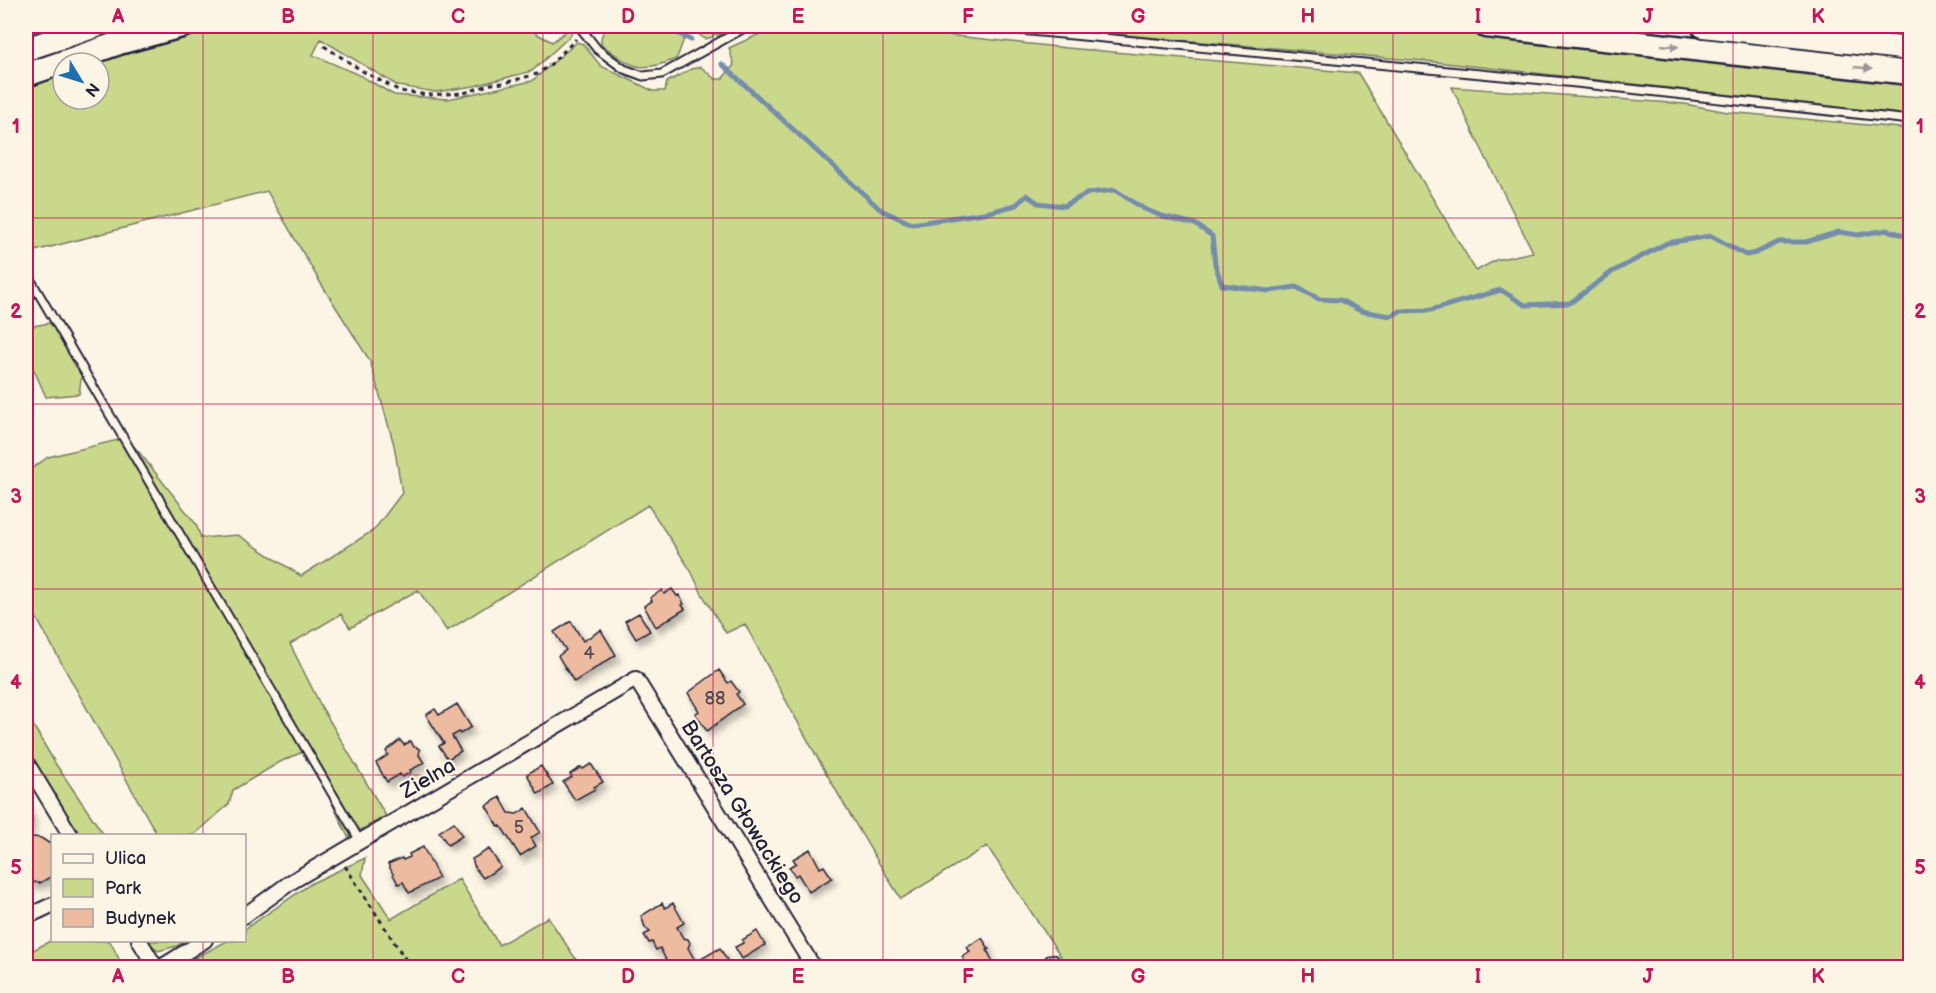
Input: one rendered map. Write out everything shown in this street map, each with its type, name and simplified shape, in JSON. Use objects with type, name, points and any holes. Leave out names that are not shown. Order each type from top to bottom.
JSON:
[{"type":"main road","points":[[26,50],[96,26]]},
{"type":"main road","points":[[26,75],[119,43],[182,26]]},
{"type":"main road","points":[[1486,26],[1911,73]]},
{"type":"main road","points":[[1703,26],[1911,49]]},
{"type":"street","name":"Zielna","points":[[246,915],[291,882],[636,679]]},
{"type":"street","name":"Bartosza Głowackiego","points":[[636,679],[814,968]]},
{"type":"street","points":[[26,762],[70,834]]},
{"type":"street","points":[[26,917],[51,904]]},
{"type":"street","points":[[140,942],[158,968],[202,942]]},
{"type":"lane","points":[[581,29],[597,49],[624,69],[643,76],[662,74],[748,26]]},
{"type":"lane","points":[[977,26],[1576,82],[1911,120]]},
{"type":"lane","points":[[26,272],[360,842]]},
{"type":"path","points":[[324,46],[364,72],[400,91],[446,95],[464,93],[537,74],[581,29]]},
{"type":"path","points":[[338,854],[411,968]]},
{"type":"green space","points":[[231,26],[528,26],[552,42],[569,29],[573,29],[571,35],[532,71],[474,86],[436,92],[398,86],[321,39],[313,55],[361,76],[394,95],[448,99],[532,81],[577,42],[583,44],[601,66],[653,91],[665,91],[667,82],[691,69],[701,67],[715,79],[722,79],[734,65],[729,48],[777,26],[834,26],[900,30],[1067,48],[1358,73],[1476,271],[1496,260],[1533,252],[1452,87],[1685,104],[1728,112],[1910,129],[1910,967],[1068,967],[987,846],[901,899],[820,763],[745,624],[726,633],[691,571],[648,505],[447,631],[418,590],[350,628],[341,614],[290,644],[322,708],[386,816],[348,837],[307,750],[280,762],[233,790],[229,804],[195,834],[154,834],[156,833],[26,599],[26,473],[48,457],[126,438],[196,524],[201,538],[238,535],[301,576],[374,530],[402,493],[394,445],[370,361],[320,282],[267,191],[35,251],[32,257],[26,240],[26,88],[51,79],[51,111],[111,111],[111,59]]},
{"type":"green space","points":[[605,26],[732,26],[718,36],[714,33],[713,37],[705,39],[694,31],[684,39],[676,59],[644,67],[628,63],[601,44]]},
{"type":"green space","points":[[1018,26],[1403,26],[1910,83],[1910,115],[1436,62]]},
{"type":"green space","points":[[1790,26],[1910,26],[1910,39]]},
{"type":"green space","points":[[55,322],[82,372],[79,394],[46,397],[26,352],[33,326]]},
{"type":"green space","points":[[26,713],[55,763],[103,834],[79,834],[26,747]]},
{"type":"green space","points":[[365,858],[362,875],[391,919],[459,879],[499,945],[548,917],[581,967],[178,967],[225,942],[246,942],[246,928],[312,883]]},
{"type":"green space","points":[[51,941],[110,942],[123,967],[26,967],[26,954]]},
{"type":"green space","points":[[149,942],[183,942],[177,946],[158,951]]},
{"type":"building","points":[[672,589],[677,596],[679,595],[685,609],[656,627],[644,606],[652,601],[650,598],[662,590],[664,594]]},
{"type":"building","points":[[639,613],[650,631],[636,639],[625,621]]},
{"type":"building","points":[[571,621],[583,641],[601,630],[616,655],[574,682],[558,656],[566,650],[554,632]]},
{"type":"building","points":[[719,670],[728,683],[731,681],[739,692],[736,694],[743,704],[707,731],[695,714],[699,711],[688,693]]},
{"type":"building","points":[[457,704],[471,727],[452,736],[461,751],[448,759],[439,746],[444,743],[426,715],[435,709],[439,715]]},
{"type":"building","points":[[400,740],[404,745],[411,741],[414,747],[420,750],[419,755],[424,763],[402,777],[400,774],[387,782],[376,763],[388,755],[386,751]]},
{"type":"building","points":[[591,764],[603,782],[575,800],[563,782],[572,777],[570,774]]},
{"type":"building","points":[[541,766],[553,785],[538,794],[527,774]]},
{"type":"building","points":[[500,797],[509,813],[517,814],[526,808],[540,832],[531,838],[536,846],[520,856],[486,806]]},
{"type":"building","points":[[26,804],[32,820],[26,835]]},
{"type":"building","points":[[454,822],[462,836],[448,845],[439,832]]},
{"type":"building","points":[[41,838],[51,844],[51,877],[40,883],[26,881],[26,839]]},
{"type":"building","points":[[423,847],[439,878],[409,893],[403,882],[398,884],[388,864],[410,857],[409,854]]},
{"type":"building","points":[[489,849],[501,867],[483,878],[475,868],[472,859]]},
{"type":"building","points":[[810,849],[820,868],[824,866],[832,878],[809,892],[798,874],[795,876],[789,867],[796,863],[793,859]]},
{"type":"building","points":[[662,903],[665,908],[673,903],[684,923],[677,927],[683,938],[688,939],[690,943],[688,948],[696,962],[720,948],[731,967],[682,968],[680,963],[670,968],[660,948],[656,950],[652,942],[649,943],[644,935],[650,932],[645,927],[641,916]]},
{"type":"building","points":[[757,931],[765,945],[742,959],[735,947]]},
{"type":"building","points":[[982,938],[996,968],[969,968],[962,957],[970,952],[967,947]]},
{"type":"waterway","points":[[612,26],[670,29],[691,40]]},
{"type":"waterway","points":[[722,64],[881,210],[912,224],[990,212],[1016,205],[1027,195],[1038,203],[1064,206],[1088,193],[1115,190],[1144,209],[1195,224],[1212,236],[1215,264],[1222,285],[1269,291],[1296,287],[1319,299],[1340,300],[1361,311],[1391,316],[1400,311],[1431,310],[1501,290],[1525,305],[1570,303],[1612,272],[1667,243],[1711,236],[1746,255],[1756,253],[1779,242],[1806,242],[1839,232],[1858,235],[1887,230],[1904,235],[1910,233]]}]
